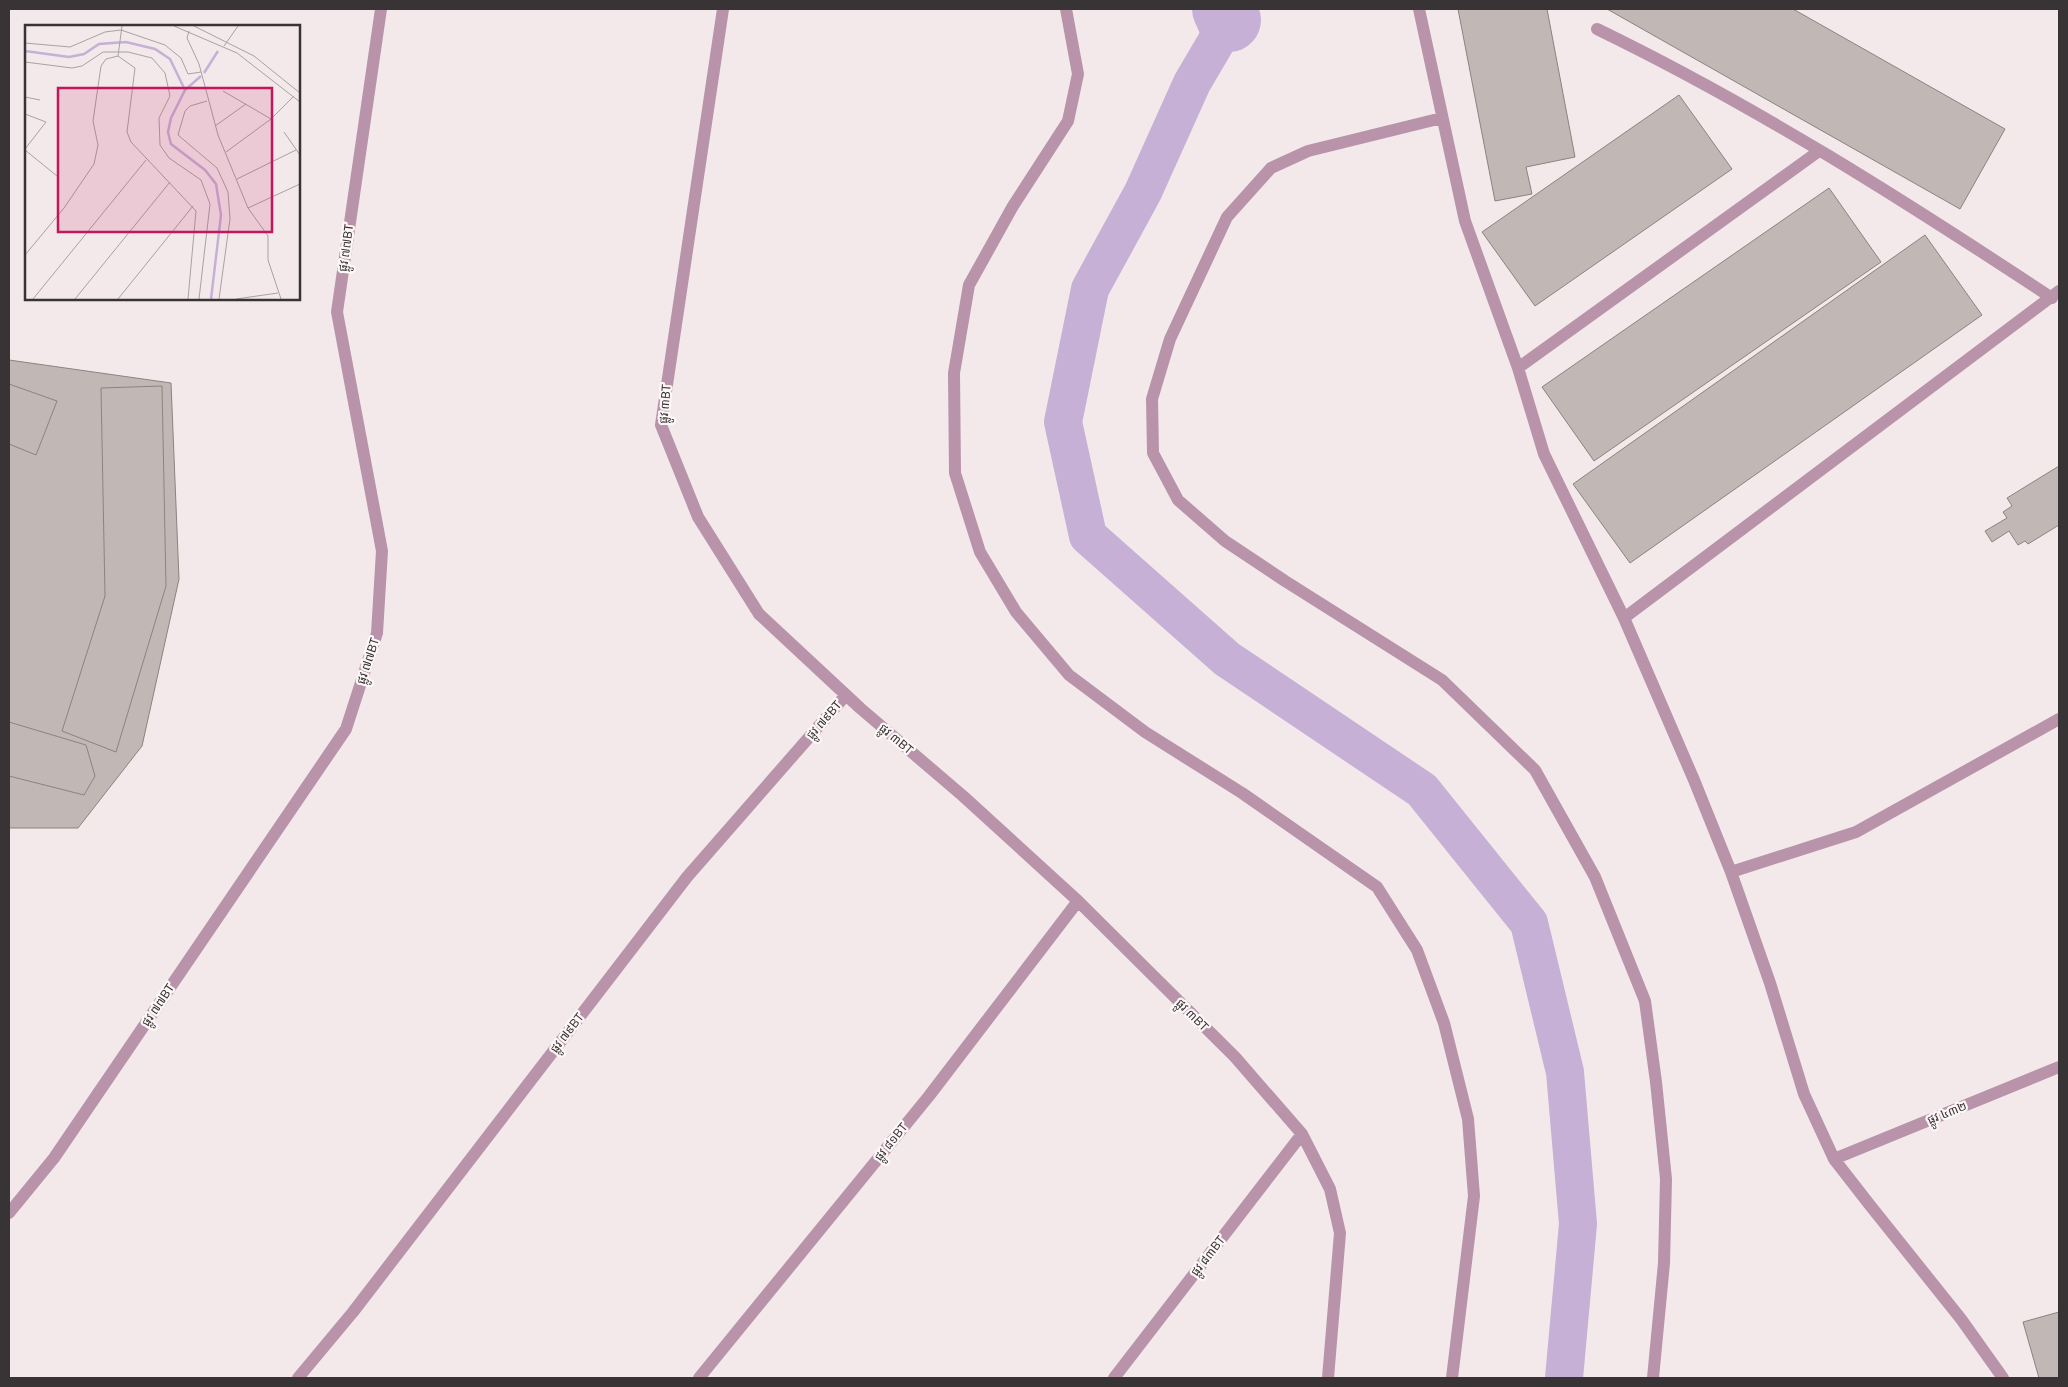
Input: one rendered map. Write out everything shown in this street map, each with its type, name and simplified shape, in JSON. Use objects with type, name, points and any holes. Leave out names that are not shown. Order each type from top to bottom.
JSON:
[{"type":"street","name":"ផ្លូវ ៧៧BT","points":[[9,1213],[54,1158],[346,729],[377,633],[382,551],[337,312],[381,9]]},
{"type":"street","name":"ផ្លូវ ៣BT","points":[[723,9],[661,425],[698,517],[759,614],[846,695],[963,796],[1078,901],[1235,1057],[1302,1134],[1330,1188],[1340,1233],[1328,1378]]},
{"type":"street","points":[[1066,9],[1078,74],[1068,121],[1013,206],[969,285],[954,373],[955,473],[980,552],[1016,612],[1069,675],[1146,732],[1242,793],[1377,887],[1418,950],[1444,1023],[1468,1119],[1474,1196],[1452,1378]]},
{"type":"street","points":[[1419,9],[1465,221],[1518,368],[1544,454],[1624,618],[1694,780],[1731,872],[1770,983],[1804,1094],[1834,1159],[1961,1319],[2003,1378]]},
{"type":"street","points":[[1597,30],[1669,64],[1819,151],[2056,295],[1624,618]]},
{"type":"street","points":[[1442,118],[1308,151],[1279,164],[1271,168],[1227,217],[1170,339],[1152,399],[1153,454],[1178,500],[1225,540],[1285,581],[1442,680],[1535,770],[1596,877],[1645,1001],[1657,1091],[1666,1179],[1664,1263],[1653,1378]]},
{"type":"street","points":[[1518,368],[1819,151]]},
{"type":"street","name":"ផ្លូវ ៧៩BT","points":[[298,1378],[359,1304],[687,878],[846,695]]},
{"type":"street","points":[[1731,872],[1856,832],[2059,719]]},
{"type":"street","name":"ផ្លូវ ៨១BT","points":[[699,1378],[929,1096],[1078,901]]},
{"type":"street","name":"ផ្លូវ ៤៣២","points":[[1834,1159],[2059,1069]]},
{"type":"street","name":"ផ្លូវ ៨៣BT","points":[[1114,1378],[1302,1134]]},
{"type":"building","points":[[1458,9],[1547,9],[1575,157],[1526,167],[1532,194],[1495,201]]},
{"type":"building","points":[[1607,9],[1793,9],[2005,129],[1960,209]]},
{"type":"building","points":[[1679,95],[1732,169],[1535,306],[1482,232]]},
{"type":"building","points":[[1829,188],[1881,262],[1594,461],[1542,387]]},
{"type":"building","points":[[1925,235],[1982,315],[1630,563],[1573,484]]},
{"type":"building","points":[[9,360],[171,383],[179,579],[142,746],[78,828],[9,828]]},
{"type":"building","points":[[9,384],[57,401],[36,455],[9,444]]},
{"type":"building","points":[[162,386],[166,586],[116,752],[62,731],[105,596],[101,388]]},
{"type":"building","points":[[2059,466],[2059,525],[2028,544],[2025,541],[2018,545],[2009,531],[1992,542],[1985,531],[2007,518],[2003,512],[2012,506],[2007,498]]},
{"type":"building","points":[[9,722],[86,745],[95,776],[84,795],[9,776]]},
{"type":"building","points":[[2059,1312],[2059,1378],[2039,1378],[2023,1322]]},
{"type":"waterway","points":[[1224,9],[1229,20]]},
{"type":"waterway","points":[[1229,20],[1244,9]]},
{"type":"waterway","points":[[1229,20],[1192,83],[1143,192],[1090,289],[1063,422],[1088,536],[1227,659],[1422,790],[1529,923],[1565,1072],[1578,1224],[1564,1378]]}]
